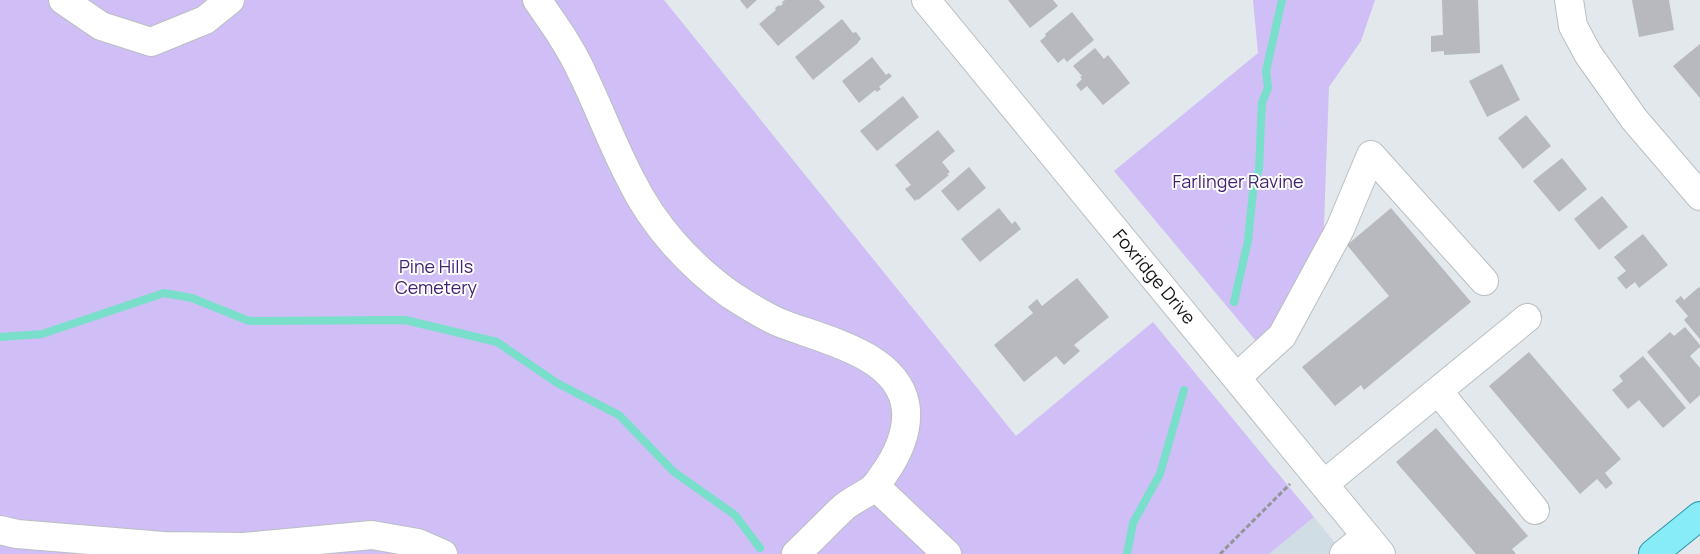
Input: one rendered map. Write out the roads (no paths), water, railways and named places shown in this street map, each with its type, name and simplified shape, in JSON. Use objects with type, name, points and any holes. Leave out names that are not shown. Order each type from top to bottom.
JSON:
[{"type":"main road","points":[[1653,554],[1700,516]]},
{"type":"street","points":[[64,0],[101,26],[151,42],[205,20],[230,0]]},
{"type":"street","points":[[537,0],[558,28],[582,73],[643,202],[659,225],[685,255],[731,295],[776,321],[864,355],[882,367],[895,380],[902,394],[906,420],[904,436],[895,458],[875,486],[844,507],[796,554]]},
{"type":"street","name":"Foxridge Drive","points":[[926,0],[1374,545]]},
{"type":"street","points":[[1569,0],[1573,26],[1588,54],[1634,119],[1700,196]]},
{"type":"street","points":[[1237,377],[1282,336],[1340,229],[1371,155],[1484,281]]},
{"type":"street","points":[[1317,475],[1438,392],[1527,318]]},
{"type":"street","points":[[1438,392],[1535,510]]},
{"type":"street","points":[[875,486],[947,554]]},
{"type":"street","points":[[0,530],[16,534],[172,546],[244,547],[372,535],[418,542],[443,554]]},
{"type":"street","points":[[1344,554],[1374,545]]},
{"type":"waterway","points":[[1234,302],[1248,241],[1253,191],[1259,169],[1262,103],[1268,88],[1266,71],[1282,0]]},
{"type":"waterway","points":[[0,337],[42,334],[164,293],[192,298],[249,321],[405,320],[497,342],[557,383],[619,415],[674,472],[735,515],[760,548]]},
{"type":"waterway","points":[[1127,554],[1133,523],[1160,474],[1184,390]]},
{"type":"park label","name":"Farlinger Ravine","points":[[1238,182]]},
{"type":"park label","name":"Pine Hills Cemetery","points":[[436,277]]}]
